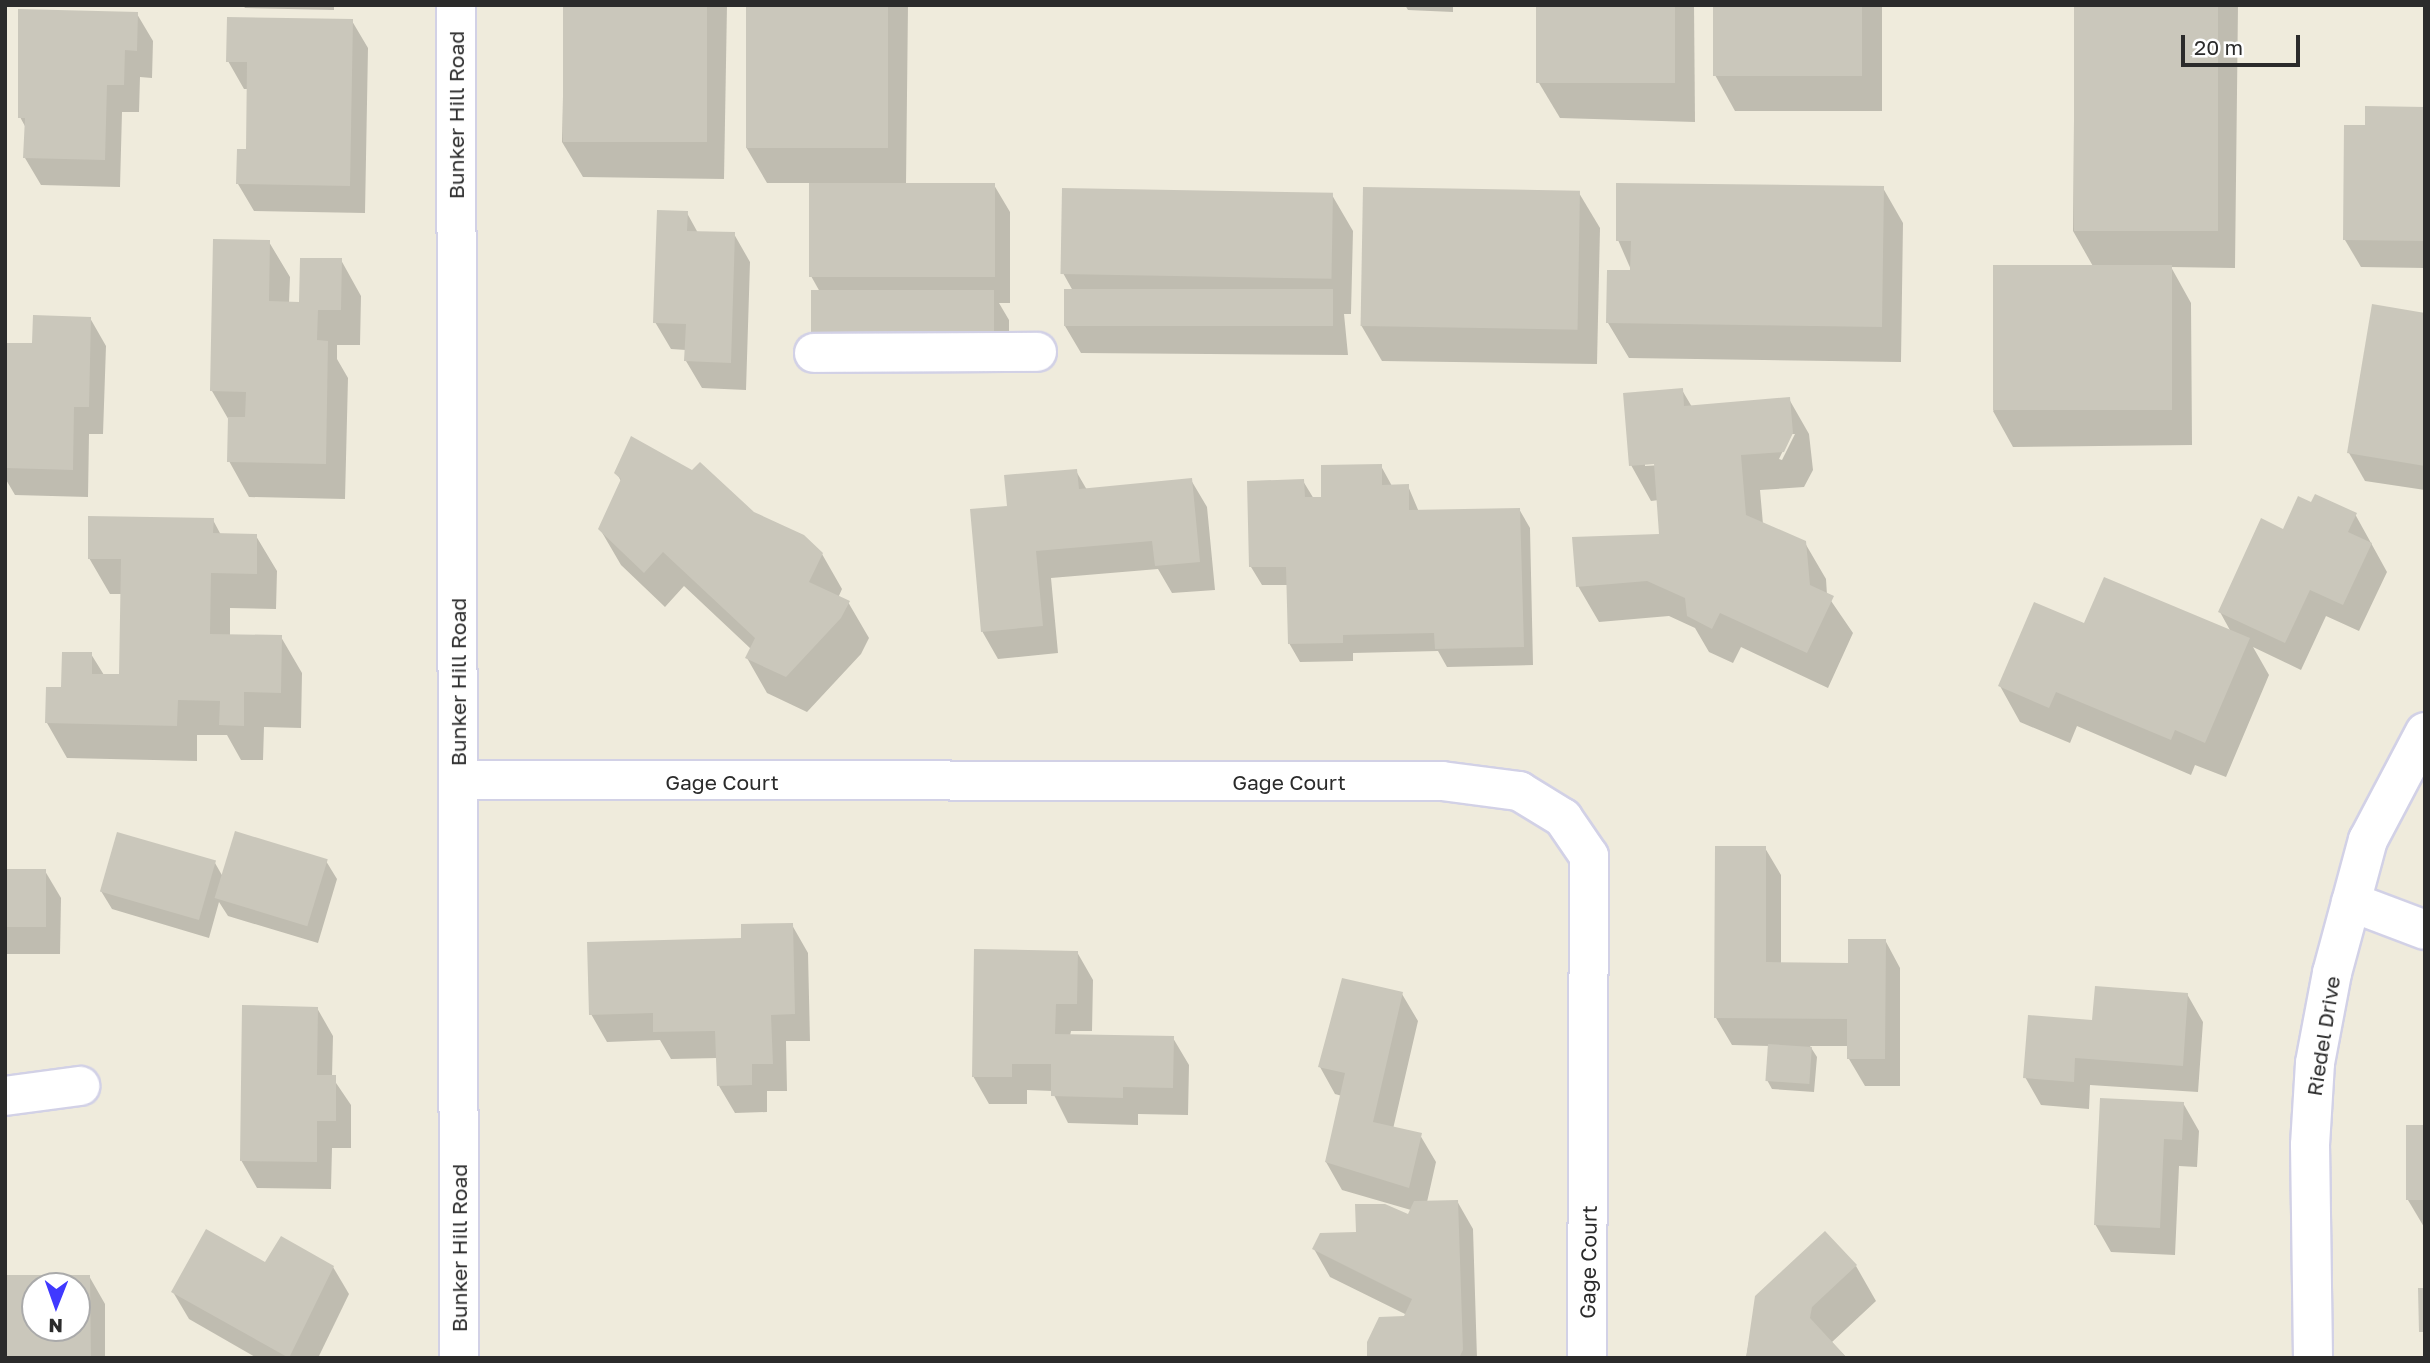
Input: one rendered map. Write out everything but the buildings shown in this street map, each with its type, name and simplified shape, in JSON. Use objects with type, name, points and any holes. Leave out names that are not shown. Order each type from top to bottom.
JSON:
[{"type":"street","name":"Bunker Hill Road","points":[[456,5],[459,1358]]},
{"type":"street","points":[[814,353],[1037,352]]},
{"type":"street","name":"Riedel Drive","points":[[2314,1358],[2310,1145],[2315,1063],[2351,902],[2368,840],[2425,732]]},
{"type":"street","name":"Gage Court","points":[[458,780],[1441,781],[1519,791],[1563,818],[1589,856],[1587,1358]]},
{"type":"street","points":[[2351,902],[2425,930]]},
{"type":"street","points":[[5,1096],[80,1086]]}]
